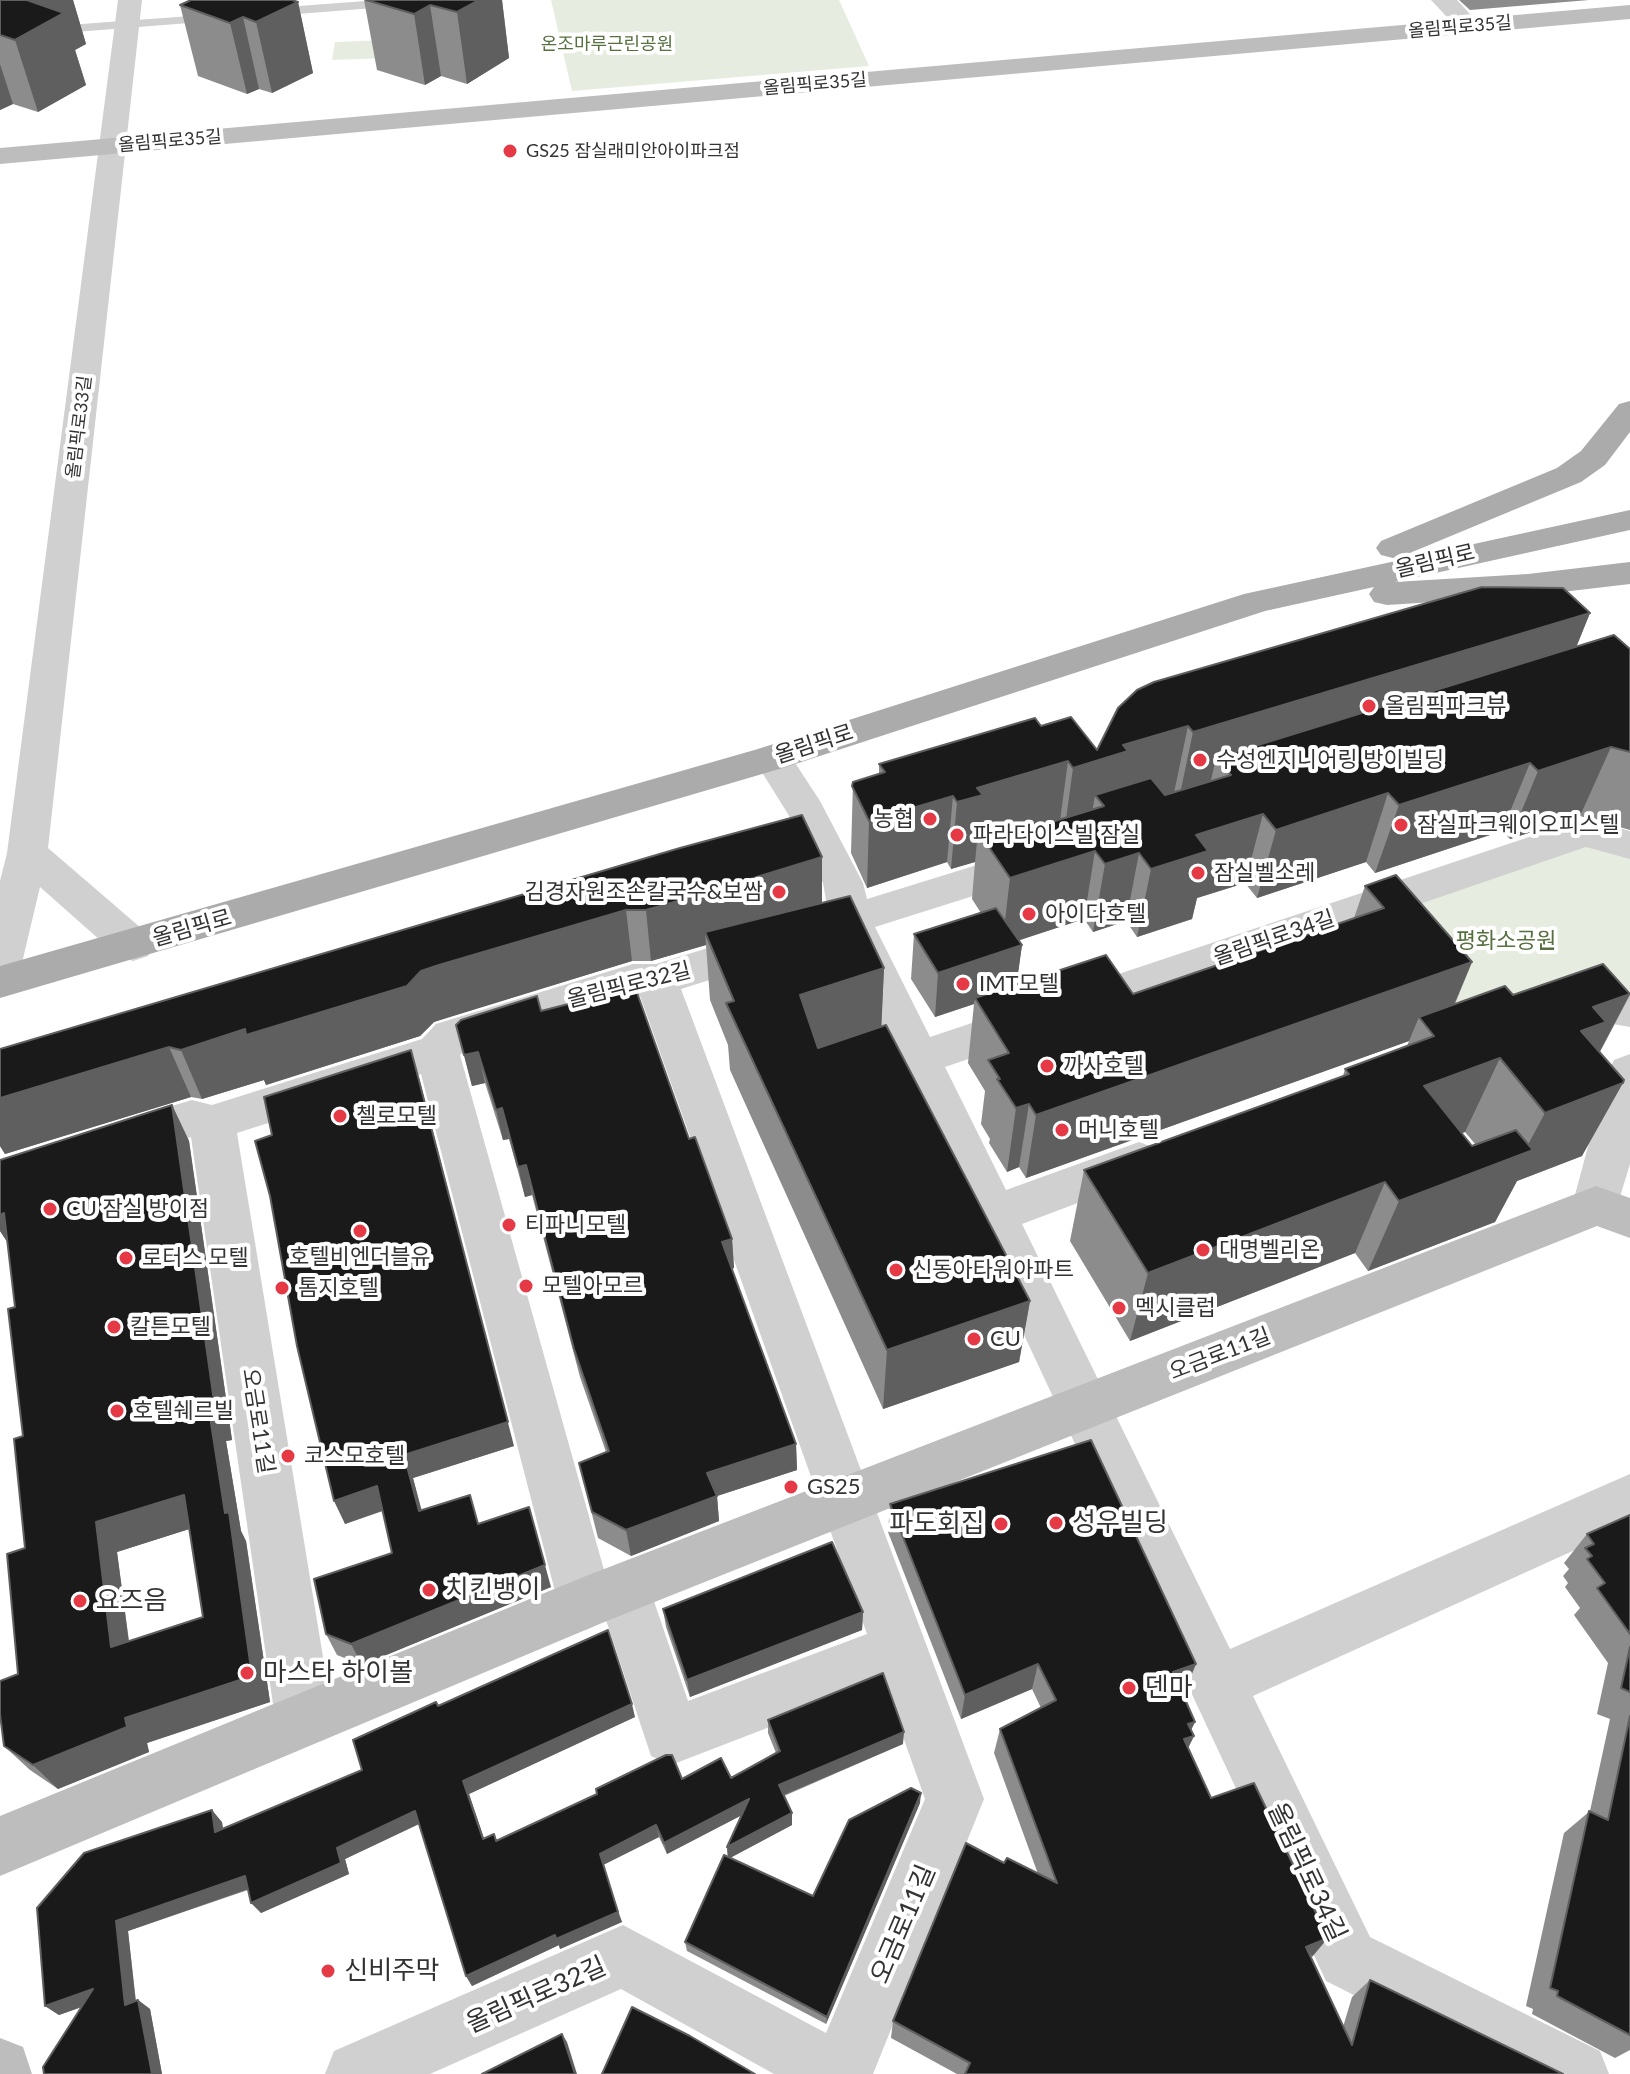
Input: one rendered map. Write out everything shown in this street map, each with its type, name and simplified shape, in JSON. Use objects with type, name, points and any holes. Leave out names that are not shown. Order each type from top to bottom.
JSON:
[{"type":"main road","points":[[1257,602],[1569,475],[1593,458],[1630,411]]},
{"type":"main road","name":"올림픽로","points":[[0,982],[772,758],[1257,602],[1630,520]]},
{"type":"main road","points":[[1257,602],[1528,585],[1630,573]]},
{"type":"street","points":[[1443,0],[1470,27]]},
{"type":"street","name":"올림픽로33길","points":[[0,967],[27,853],[128,12]]},
{"type":"street","name":"올림픽로35길","points":[[0,156],[1630,12]]},
{"type":"street","name":"올림픽로34길","points":[[772,758],[806,811],[843,883],[851,920],[1348,1959],[1577,2074]]},
{"type":"street","name":"올림픽로34길","points":[[918,1059],[1585,833],[1630,845]]},
{"type":"street","points":[[27,853],[133,945]]},
{"type":"street","points":[[851,920],[1060,854]]},
{"type":"street","name":"올림픽로32길","points":[[89,1150],[192,1118],[212,1123],[437,1051],[452,1036],[633,980],[656,980],[851,920]]},
{"type":"street","name":"오금로11길","points":[[656,980],[955,1799],[839,2074]]},
{"type":"street","points":[[1523,1020],[1579,1001],[1630,1010]]},
{"type":"street","points":[[437,1051],[605,1596],[671,1736],[900,1649]]},
{"type":"street","name":"오금로11길","points":[[0,1846],[605,1596],[1085,1407],[1613,1212],[1630,1072]]},
{"type":"street","name":"오금로11길","points":[[212,1123],[304,1718]]},
{"type":"street","points":[[994,1214],[1170,1149]]},
{"type":"street","points":[[1218,1683],[1630,1499]]},
{"type":"street","name":"올림픽로32길","points":[[357,2074],[623,1956],[839,2074]]},
{"type":"lane","points":[[252,14],[425,0]]},
{"type":"lane","points":[[0,34],[128,12],[236,15]]},
{"type":"green space","name":"온조마루근린공원","points":[[551,0],[839,0],[869,66],[572,91]]},
{"type":"green space","points":[[388,40],[386,58],[332,60],[335,42]]},
{"type":"green space","name":"평화소공원","points":[[1588,842],[1630,854],[1630,991],[1462,1027],[1370,917]]},
{"type":"building","points":[[0,0],[27,0],[64,13],[15,40],[0,35]]},
{"type":"building","points":[[191,0],[298,2],[256,22],[243,17],[230,23],[180,5]]},
{"type":"building","points":[[366,0],[479,0],[457,12],[430,5],[414,14]]},
{"type":"building","points":[[1482,587],[1563,588],[1590,613],[1193,732],[1188,726],[1123,745],[1128,751],[1073,768],[1068,761],[977,788],[983,795],[957,802],[953,796],[869,821],[852,786],[853,782],[885,772],[879,764],[1035,718],[1041,726],[1071,717],[1097,750],[1118,708],[1137,690],[1154,682]]},
{"type":"building","points":[[1614,635],[1630,649],[1630,752],[1611,747],[1538,771],[1530,763],[1399,805],[1388,793],[1276,830],[1263,814],[1196,835],[1208,851],[1151,869],[1139,853],[1105,864],[1095,851],[1010,878],[978,831],[1009,822],[1019,832],[1104,806],[1095,795],[1151,778],[1165,795],[1231,775],[1216,758]]},
{"type":"building","points":[[802,815],[822,857],[646,910],[626,910],[439,965],[421,971],[407,986],[246,1035],[245,1029],[181,1050],[169,1047],[0,1098],[0,1049],[680,848]]},
{"type":"building","points":[[1396,875],[1472,962],[1036,1115],[1029,1104],[1016,1108],[997,1079],[1000,1079],[988,1060],[1009,1053],[975,998],[1106,955],[1133,994],[1384,908],[1365,886]]},
{"type":"building","points":[[850,896],[884,968],[800,995],[818,1048],[886,1025],[1030,1301],[887,1350],[726,1003],[734,1001],[705,932]]},
{"type":"building","points":[[996,908],[1022,945],[938,973],[914,934]]},
{"type":"building","points":[[1603,964],[1630,994],[1593,1007],[1606,1022],[1581,1031],[1624,1080],[1623,1083],[1545,1113],[1500,1058],[1424,1086],[1472,1146],[1516,1130],[1533,1150],[1399,1201],[1385,1182],[1148,1273],[1084,1170],[1349,1074],[1345,1069],[1434,1036],[1419,1017],[1505,986],[1513,995]]},
{"type":"building","points":[[635,987],[689,1139],[695,1137],[732,1239],[722,1242],[796,1444],[707,1473],[717,1496],[626,1530],[592,1512],[579,1463],[609,1451],[574,1349],[526,1165],[518,1167],[502,1108],[496,1110],[478,1052],[464,1055],[456,1025],[461,1020],[537,996],[541,1011]]},
{"type":"building","points":[[411,1050],[508,1422],[404,1455],[419,1511],[470,1495],[478,1524],[529,1507],[545,1565],[351,1644],[326,1634],[314,1579],[392,1553],[377,1486],[334,1501],[297,1346],[270,1196],[255,1141],[272,1135],[264,1097]]},
{"type":"building","points":[[172,1105],[215,1408],[209,1410],[225,1513],[229,1512],[252,1676],[125,1718],[127,1727],[33,1765],[4,1746],[0,1714],[0,1681],[18,1674],[7,1554],[25,1548],[14,1439],[23,1436],[8,1309],[15,1307],[4,1213],[0,1215],[0,1160]],"holes":[[[184,1495],[203,1617],[111,1647],[96,1522]]]},
{"type":"building","points":[[1091,1440],[1196,1664],[1173,1672],[1195,1722],[1188,1724],[1194,1736],[1184,1739],[1211,1798],[1254,1783],[1328,1938],[1306,1947],[1352,2045],[1370,1980],[1563,2074],[965,2074],[970,2063],[893,2021],[966,1843],[1004,1863],[1007,1858],[1057,1883],[1000,1729],[1056,1700],[1038,1664],[965,1695],[890,1504]]},
{"type":"building","points":[[1630,1515],[1630,1634],[1597,1588],[1605,1583],[1587,1559],[1592,1556],[1585,1548],[1594,1544],[1587,1534]]},
{"type":"building","points":[[832,1542],[863,1612],[687,1680],[663,1609]]},
{"type":"building","points":[[608,1630],[632,1704],[463,1781],[483,1839],[494,1834],[496,1841],[597,1794],[596,1789],[666,1755],[672,1755],[682,1779],[721,1758],[731,1778],[780,1751],[768,1720],[883,1673],[904,1732],[779,1785],[792,1813],[727,1847],[749,1799],[664,1843],[656,1825],[600,1854],[618,1912],[556,1939],[555,1935],[466,1976],[415,1811],[337,1848],[341,1863],[251,1903],[245,1876],[116,1921],[125,2005],[138,2000],[152,2074],[44,2074],[43,2067],[93,1989],[45,2006],[37,1908],[84,1853],[212,1810],[215,1832],[362,1770],[353,1740],[436,1702],[438,1706]]},
{"type":"building","points":[[1630,1647],[1630,1692],[1621,1688]]},
{"type":"building","points":[[1630,1716],[1630,2035],[1557,1996],[1558,1991],[1550,1988],[1589,1811],[1608,1820]]},
{"type":"building","points":[[911,1788],[921,1793],[827,2017],[685,1942],[724,1855],[813,1896],[849,1820]]},
{"type":"building","points":[[632,2007],[690,2036],[755,2074],[602,2074]]},
{"type":"building","points":[[562,2034],[575,2074],[482,2074]]},
{"type":"place","name":"GS25 잠실래미안아이파크점","points":[[510,151]]},
{"type":"place","name":"올림픽파크뷰","points":[[1369,706]]},
{"type":"place","name":"수성엔지니어링 방이빌딩","points":[[1200,760]]},
{"type":"place","name":"농협","points":[[930,819]]},
{"type":"place","name":"잠실파크웨이오피스텔","points":[[1401,825]]},
{"type":"place","name":"파라다이스빌 잠실","points":[[957,835]]},
{"type":"place","name":"잠실벨소레","points":[[1198,873]]},
{"type":"place","name":"김경자원조손칼국수&보쌈","points":[[779,892]]},
{"type":"place","name":"아이다호텔","points":[[1029,914]]},
{"type":"place","name":"IMT모텔","points":[[963,984]]},
{"type":"place","name":"까사호텔","points":[[1047,1066]]},
{"type":"place","name":"첼로모텔","points":[[340,1116]]},
{"type":"place","name":"머니호텔","points":[[1062,1130]]},
{"type":"place","name":"CU 잠실 방이점","points":[[50,1209]]},
{"type":"place","name":"티파니모텔","points":[[509,1225]]},
{"type":"place","name":"호텔비엔더블유","points":[[360,1231]]},
{"type":"place","name":"대명벨리온","points":[[1203,1250]]},
{"type":"place","name":"로터스 모텔","points":[[126,1258]]},
{"type":"place","name":"신동아타워아파트","points":[[896,1270]]},
{"type":"place","name":"모텔아모르","points":[[526,1286]]},
{"type":"place","name":"톰지호텔","points":[[282,1288]]},
{"type":"place","name":"멕시클럽","points":[[1119,1308]]},
{"type":"place","name":"칼튼모텔","points":[[114,1327]]},
{"type":"place","name":"CU","points":[[974,1339]]},
{"type":"place","name":"호텔쉐르빌","points":[[117,1411]]},
{"type":"place","name":"코스모호텔","points":[[288,1456]]},
{"type":"place","name":"GS25","points":[[791,1487]]},
{"type":"place","name":"성우빌딩","points":[[1056,1523]]},
{"type":"place","name":"파도회집","points":[[1001,1524]]},
{"type":"place","name":"치킨뱅이","points":[[429,1590]]},
{"type":"place","name":"요즈음","points":[[80,1601]]},
{"type":"place","name":"마스타 하이볼","points":[[247,1673]]},
{"type":"place","name":"덴마","points":[[1129,1688]]},
{"type":"place","name":"신비주막","points":[[328,1971]]}]
